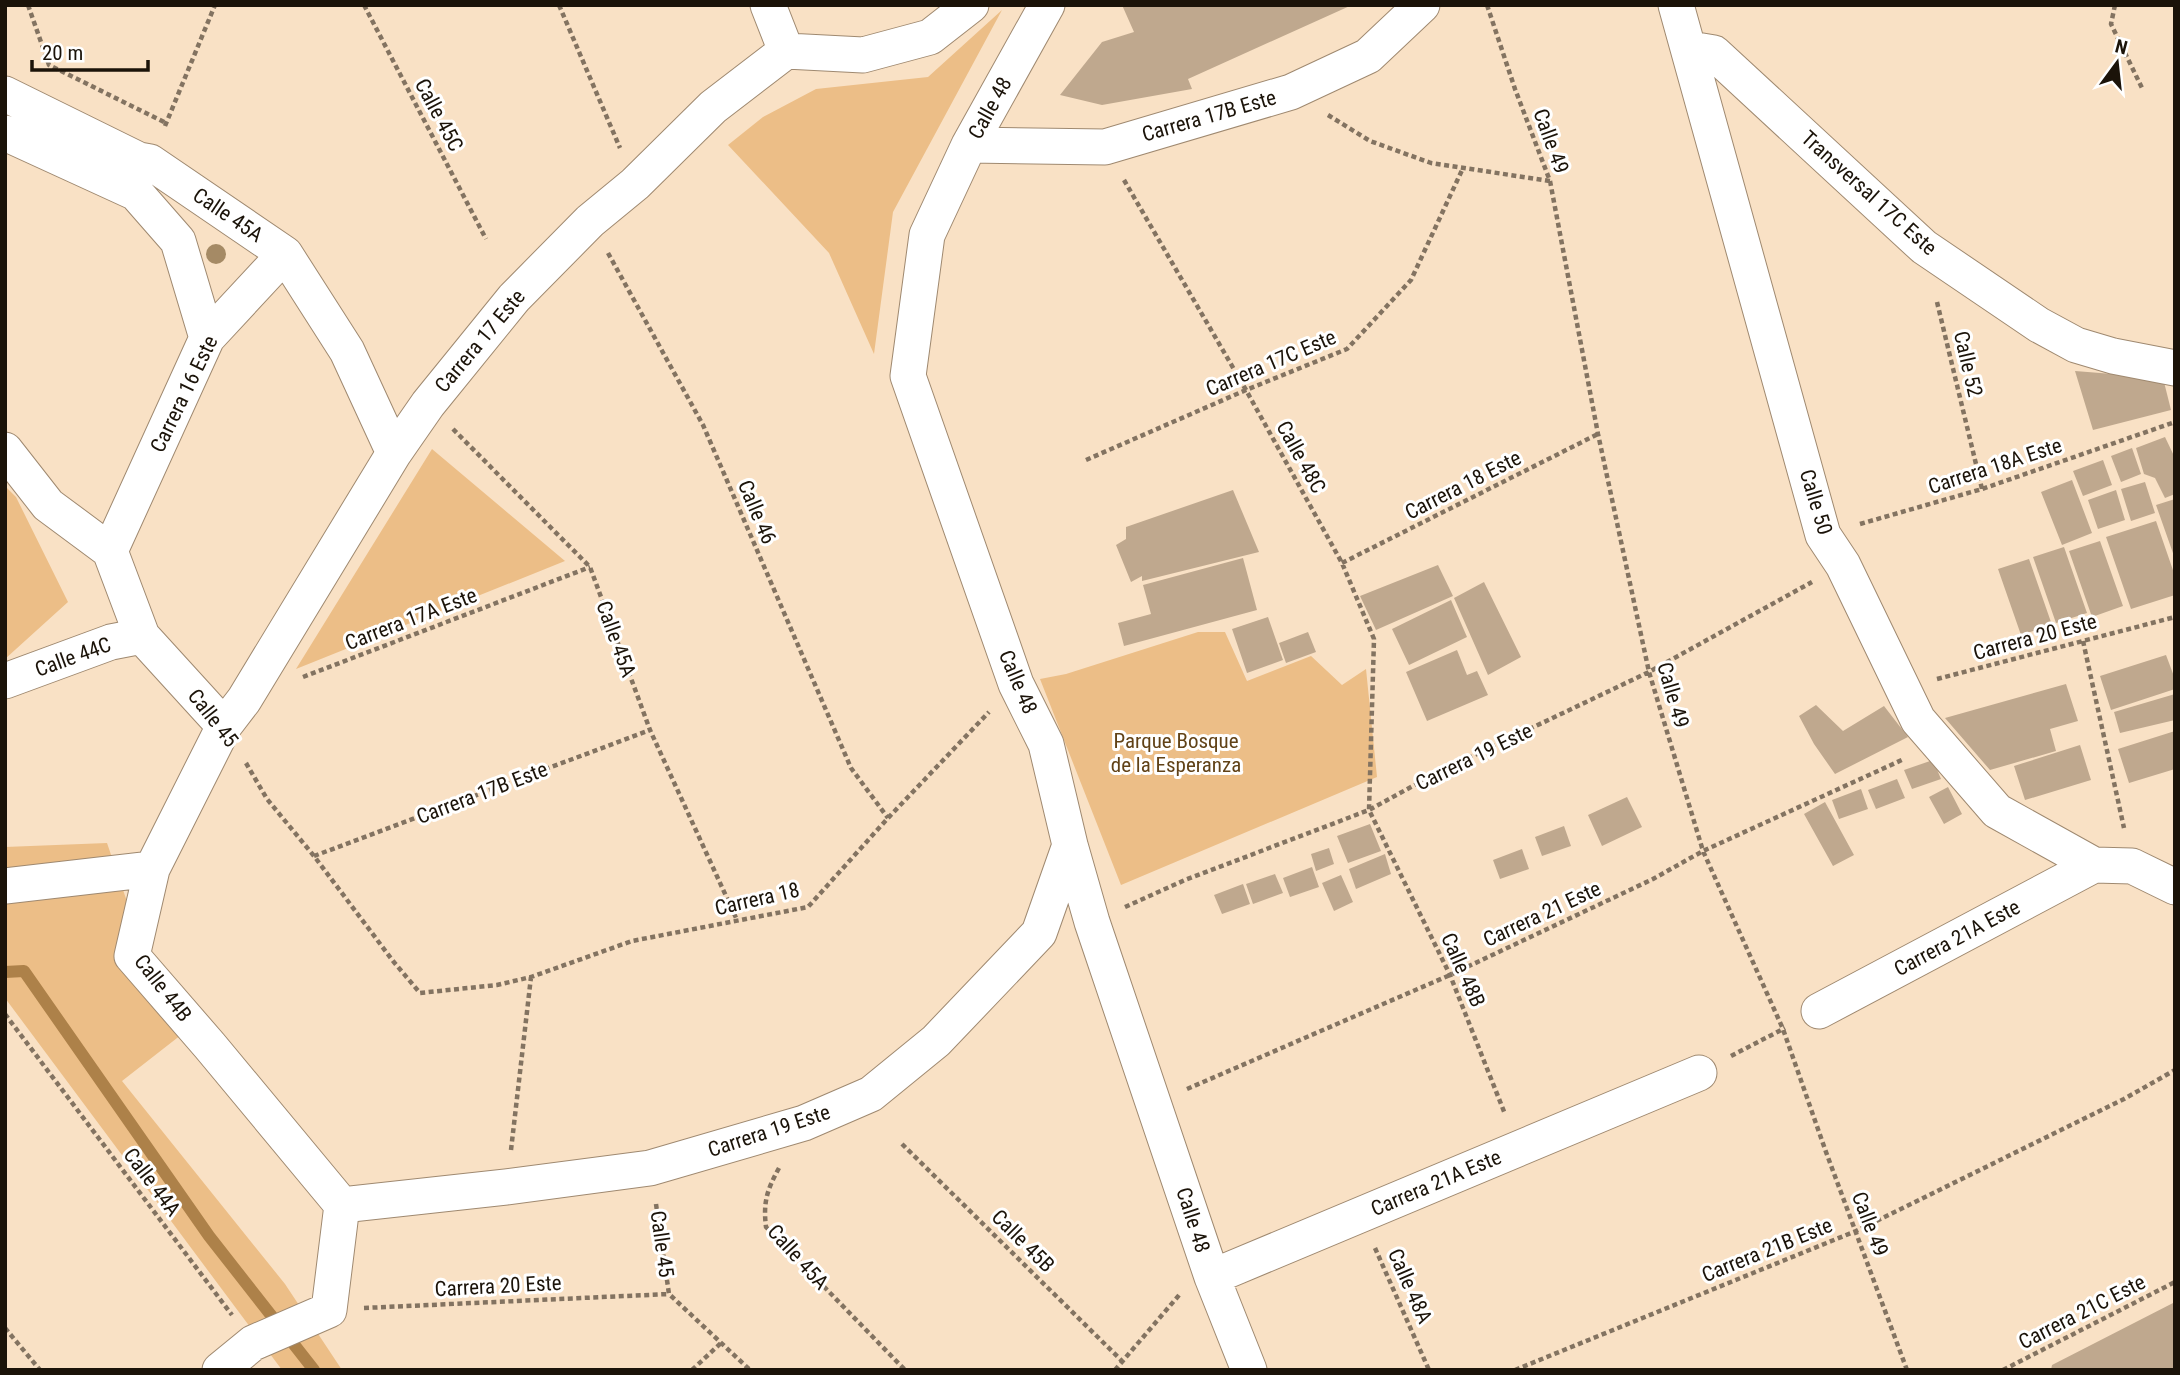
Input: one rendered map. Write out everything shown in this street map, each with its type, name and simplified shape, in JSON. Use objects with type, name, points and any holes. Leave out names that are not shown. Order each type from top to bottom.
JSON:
[{"type":"street","points":[[768,5],[786,51],[863,55],[930,37],[971,5]]},
{"type":"street","name":"Calle 48","points":[[1047,5],[969,145],[927,235],[908,376],[1016,684],[1046,744],[1070,845],[1093,922],[1212,1277],[1249,1370]]},
{"type":"street","name":"Carrera 17B Este","points":[[969,145],[1105,146],[1291,92],[1368,56],[1422,5]]},
{"type":"street","name":"Calle 50","points":[[1676,5],[1823,535],[1843,565],[1919,720],[1997,811],[2094,864],[2132,866],[2175,887]]},
{"type":"street","name":"Transversal 17C Este","points":[[1690,49],[1714,53],[1924,247],[2039,326],[2076,345],[2113,356],[2175,368]]},
{"type":"street","name":"Carrera 17 Este","points":[[152,869],[234,713],[394,453],[428,404],[514,298],[590,221],[635,184],[713,107],[786,51]]},
{"type":"street","name":"Calle 45A","points":[[5,94],[139,160],[143,178],[177,241],[207,338]]},
{"type":"street","name":"Calle 45A","points":[[5,133],[143,178],[285,254],[347,351],[394,453]]},
{"type":"street","name":"Carrera 16 Este","points":[[110,551],[207,338],[285,254]]},
{"type":"street","points":[[5,450],[48,505],[110,551]]},
{"type":"street","name":"Calle 45","points":[[110,551],[142,636],[234,713]]},
{"type":"street","name":"Calle 44C","points":[[5,681],[111,642],[142,636]]},
{"type":"street","name":"Carrera 19 Este","points":[[342,1205],[650,1168],[804,1123],[871,1094],[945,1031],[1039,933],[1070,845]]},
{"type":"street","name":"Carrera 21A Este","points":[[1819,1011],[2094,864]]},
{"type":"street","points":[[5,886],[152,869]]},
{"type":"street","name":"Calle 44B","points":[[152,869],[132,956],[342,1205]]},
{"type":"street","name":"Carrera 21A Este","points":[[1212,1277],[1699,1073]]},
{"type":"street","points":[[220,1370],[253,1343],[329,1310],[342,1205]]},
{"type":"path","points":[[28,5],[49,65],[166,124]]},
{"type":"path","points":[[143,178],[215,5]]},
{"type":"path","name":"Calle 45C","points":[[364,5],[486,239]]},
{"type":"path","points":[[559,5],[635,184]]},
{"type":"path","name":"Calle 49","points":[[1487,5],[1550,181],[1598,434],[1649,673],[1703,851],[1783,1029],[1907,1370]]},
{"type":"path","points":[[2115,5],[2111,24],[2142,88]]},
{"type":"path","points":[[1291,92],[1370,141],[1431,163],[1550,181]]},
{"type":"path","name":"Calle 48C","points":[[1105,146],[1342,563],[1374,639],[1369,810]]},
{"type":"path","name":"Carrera 17C Este","points":[[1086,460],[1347,349],[1411,280],[1463,168]]},
{"type":"path","name":"Calle 46","points":[[590,221],[703,425],[850,768],[888,818]]},
{"type":"path","name":"Calle 52","points":[[1924,247],[1982,489]]},
{"type":"path","name":"Calle 45A","points":[[428,404],[590,567],[650,730],[737,920]]},
{"type":"path","name":"Carrera 18A Este","points":[[1823,535],[1982,489],[2175,422]]},
{"type":"path","name":"Carrera 18 Este","points":[[1342,563],[1598,434]]},
{"type":"path","name":"Carrera 19 Este","points":[[1093,922],[1185,880],[1369,810],[1433,775],[1649,673],[1843,565]]},
{"type":"path","name":"Carrera 17A Este","points":[[234,713],[590,567]]},
{"type":"path","name":"Carrera 20 Este","points":[[1903,688],[2175,617]]},
{"type":"path","points":[[2083,641],[2132,866]]},
{"type":"path","name":"Carrera 18","points":[[420,993],[497,985],[531,977],[632,941],[808,907],[888,818],[1016,684]]},
{"type":"path","name":"Calle 45","points":[[234,713],[267,799],[420,993]]},
{"type":"path","name":"Carrera 17B Este","points":[[314,856],[650,730]]},
{"type":"path","name":"Carrera 21 Este","points":[[1154,1104],[1450,975],[1653,879],[1703,851],[1938,744]]},
{"type":"path","name":"Calle 48B","points":[[1369,810],[1450,975],[1519,1147]]},
{"type":"path","points":[[506,1187],[531,977]]},
{"type":"path","name":"Calle 44A","points":[[5,1014],[253,1343]]},
{"type":"path","points":[[1699,1073],[1783,1029]]},
{"type":"path","name":"Carrera 21B Este","points":[[1515,1370],[1856,1231],[2112,1105],[2175,1070]]},
{"type":"path","name":"Calle 45A","points":[[804,1123],[770,1185],[763,1206],[766,1227],[905,1370]]},
{"type":"path","name":"Calle 45B","points":[[902,1144],[1122,1361]]},
{"type":"path","name":"Calle 45","points":[[650,1168],[669,1294],[750,1370]]},
{"type":"path","name":"Calle 48A","points":[[1361,1215],[1429,1370]]},
{"type":"path","points":[[1115,1370],[1177,1296],[1212,1277]]},
{"type":"path","name":"Carrera 21C Este","points":[[2003,1370],[2175,1282]]},
{"type":"path","name":"Carrera 20 Este","points":[[329,1310],[669,1294]]},
{"type":"path","points":[[5,1328],[40,1370]]},
{"type":"path","points":[[692,1370],[721,1343]]},
{"type":"green space","points":[[1002,10],[893,212],[874,354],[829,253],[728,145],[763,117],[816,89],[928,77]]},
{"type":"green space","points":[[432,449],[565,561],[296,669]]},
{"type":"green space","points":[[5,486],[16,497],[68,602],[5,659]]},
{"type":"green space","name":"Parque Bosque de la Esperanza","points":[[1198,632],[1225,632],[1247,681],[1311,656],[1342,685],[1366,669],[1377,777],[1121,885],[1040,679],[1066,674]]},
{"type":"green space","points":[[107,843],[149,966],[195,1024],[122,1081],[285,1284],[342,1370],[282,1370],[5,998],[5,847]]},
{"type":"building","points":[[1122,5],[1352,5],[1188,79],[1192,89],[1102,105],[1060,95],[1102,42],[1134,32]]},
{"type":"building","points":[[2075,371],[2163,378],[2171,410],[2093,430]]},
{"type":"building","points":[[2165,437],[2175,458],[2175,494],[2165,498],[2155,478],[2144,474],[2136,448]]},
{"type":"building","points":[[2132,448],[2141,474],[2121,482],[2111,456]]},
{"type":"building","points":[[2103,460],[2112,485],[2083,496],[2073,471]]},
{"type":"building","points":[[2072,480],[2092,533],[2062,545],[2041,492]]},
{"type":"building","points":[[2145,482],[2155,513],[2131,521],[2121,489]]},
{"type":"building","points":[[1233,490],[1259,552],[1142,581],[1142,576],[1131,582],[1116,545],[1126,539],[1126,527]]},
{"type":"building","points":[[2116,490],[2125,520],[2098,529],[2088,500]]},
{"type":"building","points":[[2175,499],[2175,556],[2174,556],[2156,505]]},
{"type":"building","points":[[2156,521],[2175,576],[2175,595],[2131,609],[2106,537]]},
{"type":"building","points":[[2100,541],[2123,606],[2092,617],[2069,551]]},
{"type":"building","points":[[2064,547],[2087,613],[2056,623],[2033,557]]},
{"type":"building","points":[[1243,558],[1257,610],[1124,646],[1118,623],[1151,614],[1143,585]]},
{"type":"building","points":[[2029,559],[2052,625],[2021,635],[1998,569]]},
{"type":"building","points":[[1438,565],[1453,596],[1376,630],[1360,596]]},
{"type":"building","points":[[1484,582],[1521,657],[1488,675],[1454,598]]},
{"type":"building","points":[[1451,600],[1467,637],[1409,665],[1392,629]]},
{"type":"building","points":[[1268,617],[1283,660],[1247,673],[1232,629]]},
{"type":"building","points":[[1308,632],[1316,652],[1286,663],[1279,643]]},
{"type":"building","points":[[1457,650],[1467,675],[1477,671],[1488,695],[1427,721],[1406,672]]},
{"type":"building","points":[[2166,655],[2175,679],[2175,689],[2111,710],[2100,676]]},
{"type":"building","points":[[2066,684],[2078,721],[2050,729],[2056,751],[1990,770],[1945,718]]},
{"type":"building","points":[[2175,694],[2175,720],[2120,733],[2114,712]]},
{"type":"building","points":[[1816,705],[1843,731],[1884,706],[1908,737],[1835,774],[1799,716]]},
{"type":"building","points":[[2175,731],[2175,769],[2129,783],[2118,749]]},
{"type":"building","points":[[2080,745],[2091,780],[2025,800],[2014,766]]},
{"type":"building","points":[[1933,760],[1941,779],[1912,789],[1904,770]]},
{"type":"building","points":[[1897,779],[1905,798],[1876,809],[1868,790]]},
{"type":"building","points":[[1948,787],[1962,814],[1944,824],[1929,797]]},
{"type":"building","points":[[1861,789],[1868,809],[1839,819],[1832,800]]},
{"type":"building","points":[[1627,797],[1642,827],[1602,846],[1588,815]]},
{"type":"building","points":[[1825,802],[1854,855],[1833,866],[1804,814]]},
{"type":"building","points":[[1370,824],[1381,851],[1348,863],[1337,836]]},
{"type":"building","points":[[1564,826],[1571,846],[1542,856],[1535,837]]},
{"type":"building","points":[[1329,848],[1334,864],[1316,871],[1311,854]]},
{"type":"building","points":[[1522,849],[1529,869],[1500,879],[1493,860]]},
{"type":"building","points":[[1385,854],[1391,874],[1356,889],[1349,869]]},
{"type":"building","points":[[1312,867],[1319,887],[1290,897],[1283,878]]},
{"type":"building","points":[[1275,874],[1283,893],[1253,904],[1246,884]]},
{"type":"building","points":[[1341,875],[1353,902],[1334,911],[1322,883]]},
{"type":"building","points":[[1243,884],[1250,904],[1222,914],[1214,895]]},
{"type":"building","points":[[2175,1302],[2175,1370],[2051,1370],[2052,1365]]},
{"type":"waterway","points":[[5,972],[24,971],[209,1236],[314,1370]]}]
